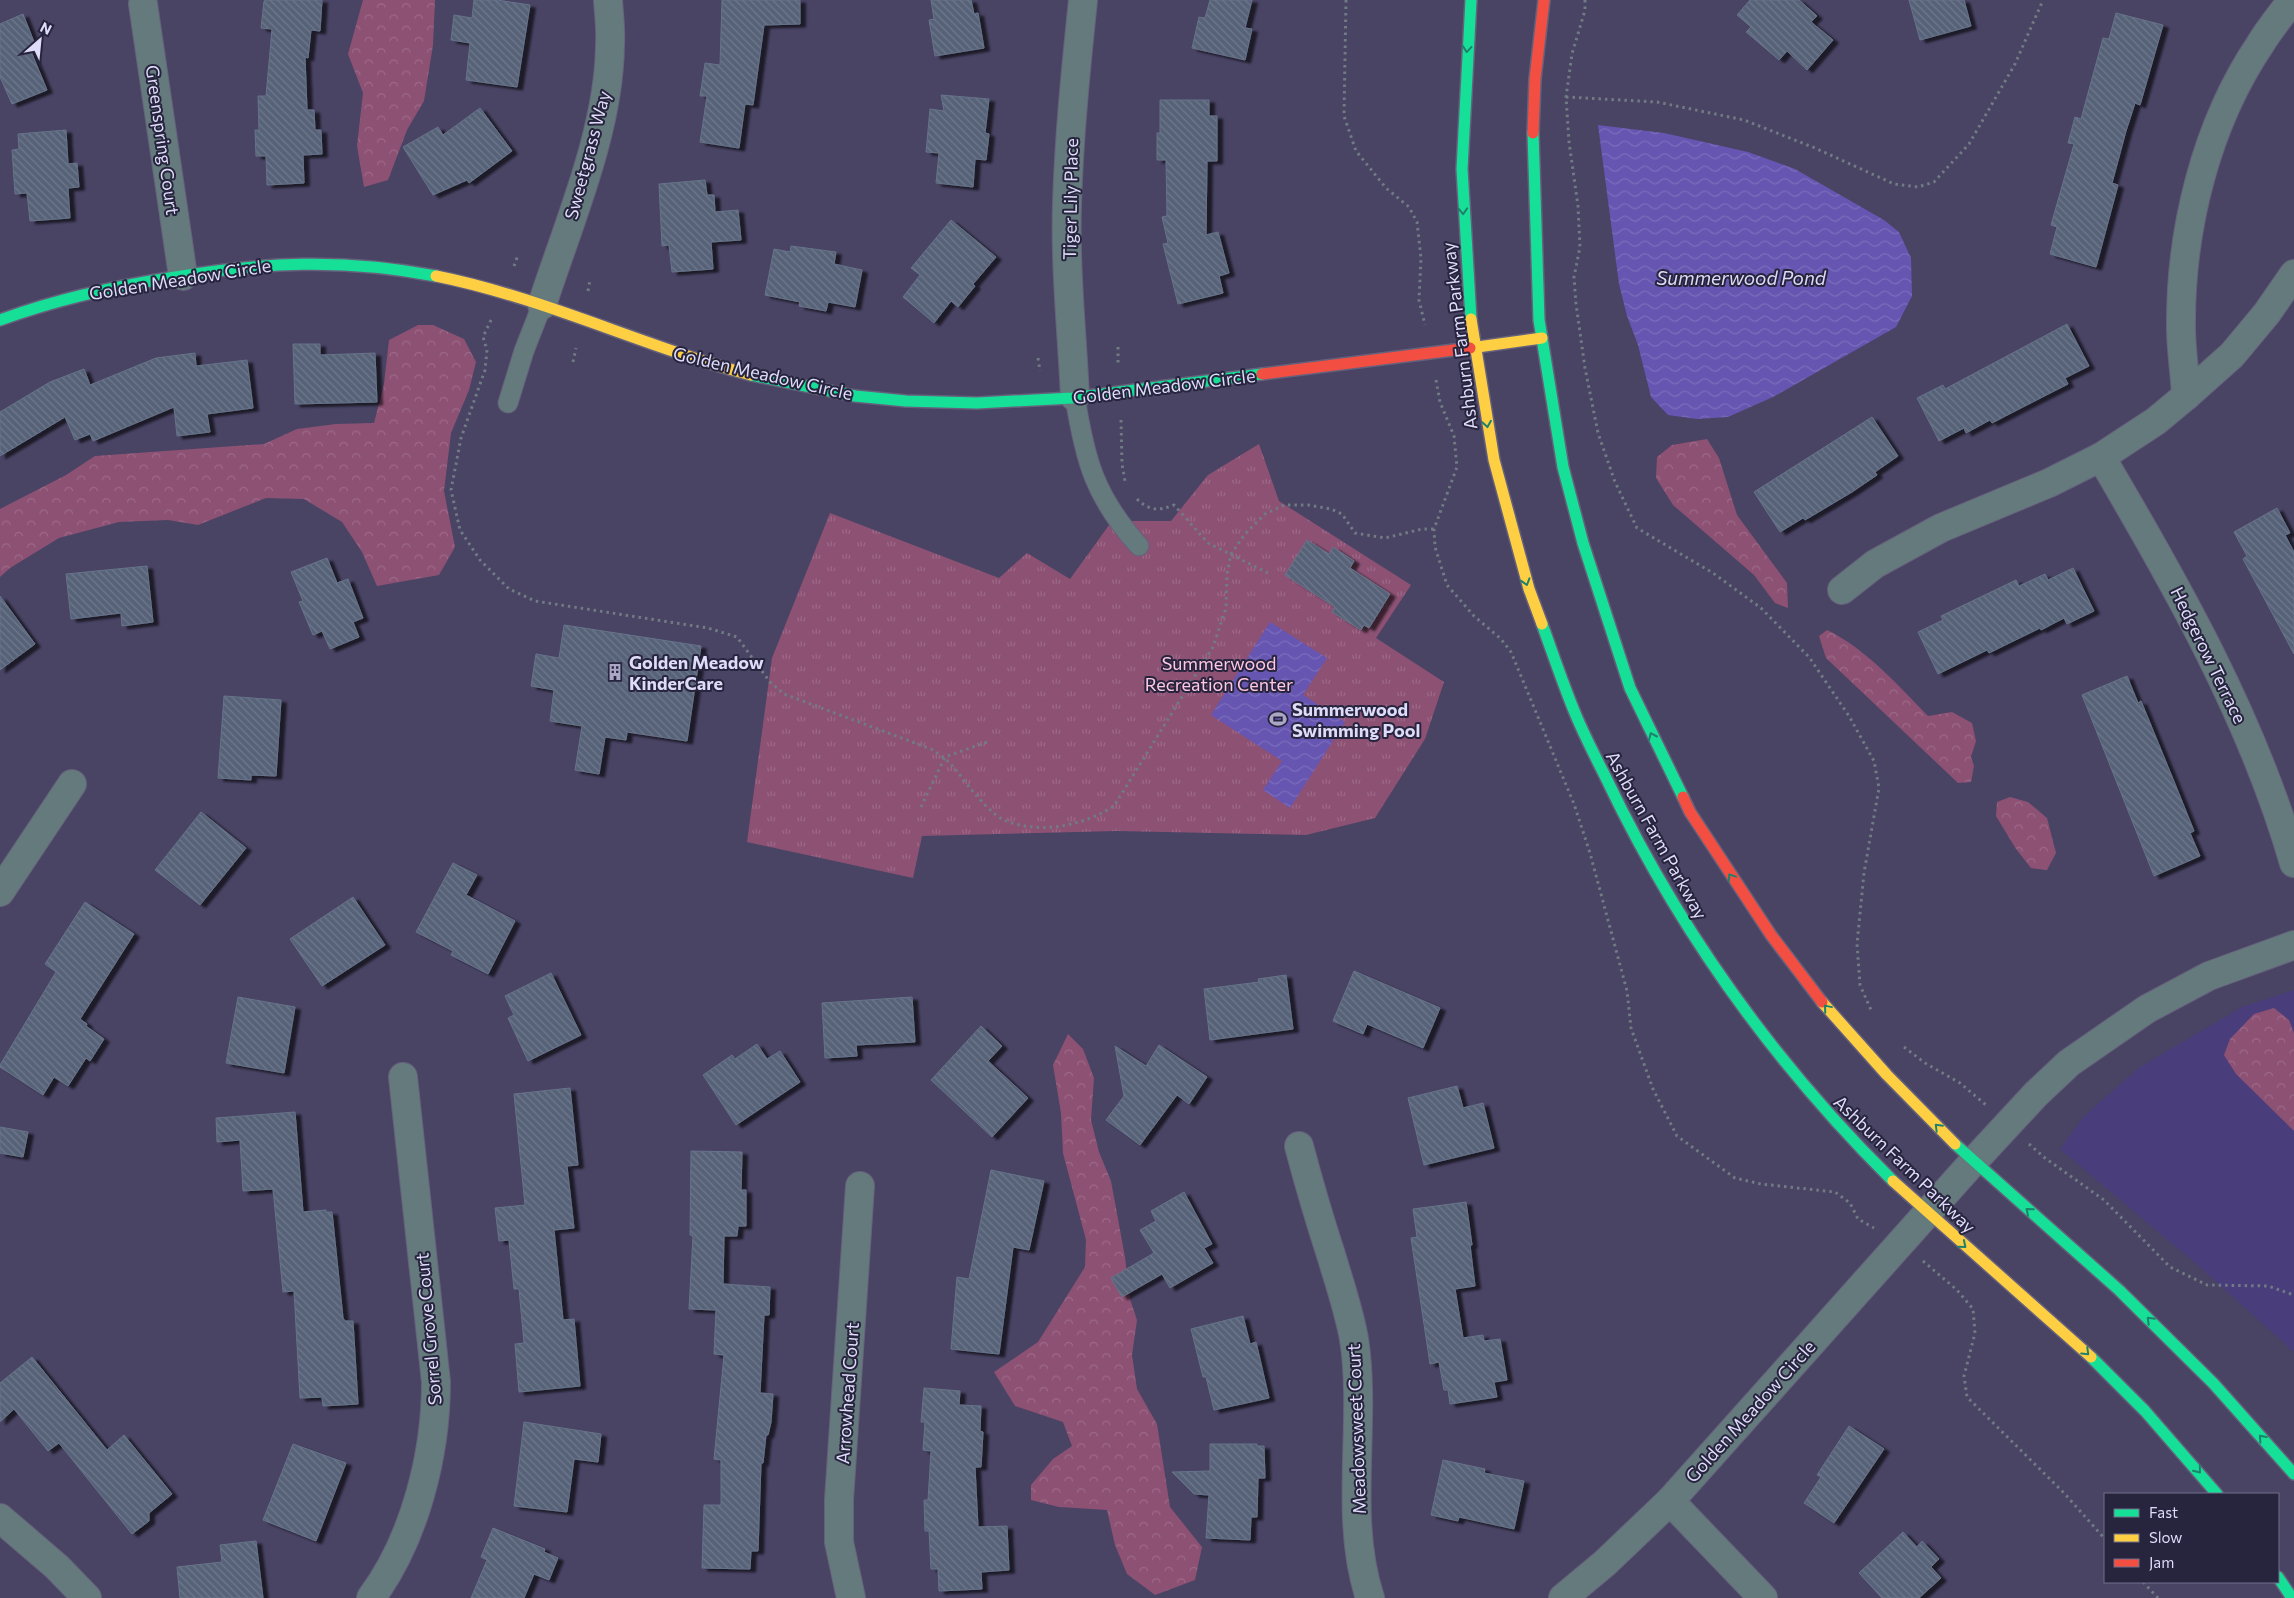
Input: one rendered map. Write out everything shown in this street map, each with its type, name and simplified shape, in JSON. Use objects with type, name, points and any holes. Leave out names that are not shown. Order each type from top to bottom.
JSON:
[{"type":"main road","name":"Ashburn Farm Parkway","points":[[1471,0],[1465,76],[1462,192],[1474,347],[1489,439],[1525,581],[1557,674],[1584,738],[1615,801],[1660,885],[1712,966],[1753,1024],[1811,1094],[1869,1158],[1926,1214],[2073,1340],[2139,1405],[2216,1493]]},
{"type":"main road","points":[[1544,0],[1535,79],[1532,155],[1539,320],[1563,467],[1606,617],[1630,688],[1690,812],[1771,936],[1826,1007],[1887,1076],[1973,1162],[2120,1290],[2213,1383],[2294,1474]]},
{"type":"main road","name":"Golden Meadow Circle","points":[[0,320],[41,304],[95,290],[229,268],[287,263],[360,266],[433,275],[503,292],[667,350],[730,369],[834,392],[884,399],[978,403],[1075,397],[1355,364],[1542,338]]},
{"type":"main road","points":[[2279,1578],[2292,1598]]},
{"type":"street","name":"Sweetgrass Way","points":[[542,305],[576,206],[600,120],[609,71],[608,0]]},
{"type":"street","name":"Tiger Lily Place","points":[[1075,397],[1072,320],[1068,280],[1067,205],[1074,90],[1083,0]]},
{"type":"street","points":[[2186,396],[2181,328],[2184,275],[2191,220],[2204,168],[2236,86],[2260,44],[2292,0]]},
{"type":"street","name":"Greenspring Court","points":[[143,4],[183,276]]},
{"type":"street","points":[[1842,590],[1875,564],[1941,528],[2049,483],[2101,457],[2156,421],[2232,355],[2267,313],[2294,274]]},
{"type":"street","name":"Hedgerow Terrace","points":[[2101,457],[2166,568],[2220,672],[2254,749],[2284,828],[2294,863]]},
{"type":"street","points":[[0,892],[72,784]]},
{"type":"street","name":"Golden Meadow Circle","points":[[1563,1598],[1605,1563],[1670,1501],[2007,1124],[2069,1064],[2147,1009],[2209,976],[2294,945]]},
{"type":"street","name":"Sorrel Grove Court","points":[[371,1598],[393,1562],[411,1521],[425,1475],[436,1411],[436,1382],[403,1077]]},
{"type":"street","name":"Meadowsweet Court","points":[[1299,1146],[1354,1338],[1358,1383],[1357,1489],[1360,1546],[1365,1583],[1370,1598]]},
{"type":"street","name":"Arrowhead Court","points":[[851,1598],[839,1542],[860,1186]]},
{"type":"street","points":[[1670,1501],[1763,1598]]},
{"type":"street","points":[[0,1518],[57,1567],[88,1598]]},
{"type":"lane","points":[[508,404],[524,351],[542,305]]},
{"type":"lane","points":[[1075,397],[1082,444],[1094,481],[1117,522],[1139,546]]},
{"type":"path","points":[[1585,0],[1585,10],[1572,54],[1566,97],[1569,142],[1579,214],[1580,247],[1574,277],[1576,304],[1585,368],[1598,433],[1614,482],[1637,528],[1713,573],[1761,608],[1809,657],[1849,716],[1874,761],[1879,788],[1864,872],[1857,944],[1860,985],[1870,1009],[1877,1017]]},
{"type":"path","points":[[1566,97],[1657,102],[1744,120],[1815,148],[1894,184],[1918,187],[1934,182],[1969,144],[2014,64],[2043,0]]},
{"type":"path","points":[[518,255],[484,338],[487,350],[485,370],[461,438],[451,490],[460,530],[480,560],[509,589],[535,601],[708,628],[737,637],[770,682],[784,694],[931,749],[945,757],[956,768],[976,795],[1002,820],[1026,826],[1052,828],[1099,815],[1114,806],[1213,647],[1226,608],[1227,574],[1231,554],[1245,534],[1265,514],[1284,505],[1308,505],[1331,509],[1342,514],[1355,533],[1385,538],[1422,529],[1434,529]]},
{"type":"path","points":[[1118,347],[1118,391],[1122,429],[1122,464],[1126,482],[1130,488]]},
{"type":"path","points":[[1134,494],[1148,508],[1160,511],[1174,505],[1208,543],[1270,574]]},
{"type":"path","points":[[921,807],[945,757],[990,740]]},
{"type":"path","points":[[1903,1046],[1925,1063],[1960,1083],[2045,1158],[2104,1200],[2170,1267],[2207,1285],[2268,1286],[2294,1295]]},
{"type":"path","points":[[2144,1583],[2158,1598]]},
{"type":"shaded area","points":[[2294,990],[2294,1352],[2194,1262],[2060,1149],[2085,1115],[2140,1067],[2242,1007]]},
{"type":"green space","points":[[363,0],[435,0],[433,45],[424,101],[407,130],[388,180],[364,187],[357,146],[363,93],[348,54]]},
{"type":"green space","points":[[418,325],[433,325],[464,339],[476,362],[469,390],[451,433],[444,491],[455,547],[439,575],[377,586],[362,552],[342,522],[304,499],[266,498],[198,525],[168,520],[119,522],[59,538],[10,568],[0,577],[0,509],[66,475],[95,456],[264,444],[297,429],[336,424],[374,423],[384,384],[389,340]]},
{"type":"green space","points":[[1707,439],[1719,458],[1737,515],[1787,583],[1788,608],[1775,603],[1754,575],[1673,505],[1656,478],[1657,457],[1672,445]]},
{"type":"green space","name":"Summerwood Recreation Center","points":[[1259,444],[1279,501],[1411,585],[1376,638],[1444,682],[1425,739],[1375,818],[1306,835],[1117,831],[922,836],[913,878],[747,842],[772,658],[830,513],[999,578],[1027,553],[1070,579],[1112,521],[1171,521],[1208,475]]},
{"type":"green space","points":[[1827,630],[1868,657],[1928,716],[1952,712],[1972,723],[1976,741],[1971,757],[1974,766],[1971,782],[1958,783],[1826,658],[1819,636]]},
{"type":"green space","points":[[2010,797],[2028,802],[2047,818],[2056,853],[2047,870],[2031,868],[2016,849],[1996,816],[1997,802]]},
{"type":"green space","points":[[2274,1008],[2289,1020],[2294,1033],[2294,1131],[2236,1074],[2224,1055],[2230,1039],[2254,1014]]},
{"type":"green space","points":[[1068,1034],[1083,1049],[1094,1078],[1091,1120],[1099,1152],[1111,1181],[1125,1257],[1130,1299],[1137,1320],[1132,1355],[1137,1389],[1157,1424],[1170,1507],[1202,1547],[1195,1580],[1155,1595],[1127,1574],[1115,1545],[1107,1510],[1059,1507],[1031,1500],[1031,1485],[1053,1459],[1072,1446],[1063,1422],[1015,1406],[994,1372],[1038,1342],[1085,1267],[1086,1240],[1063,1153],[1061,1113],[1053,1065]]},
{"type":"water","name":"Summerwood Pond","points":[[1598,125],[1664,133],[1748,152],[1795,169],[1884,220],[1899,232],[1911,258],[1912,296],[1896,327],[1773,397],[1728,417],[1697,419],[1668,415],[1651,397],[1638,345],[1627,316],[1619,284]]},
{"type":"water","name":"Summerwood Swimming Pool","points":[[1270,622],[1327,658],[1303,695],[1345,722],[1290,808],[1263,790],[1282,761],[1211,715]]},
{"type":"building","points":[[322,0],[320,31],[311,30],[308,58],[305,57],[307,110],[314,110],[315,130],[321,130],[322,154],[303,155],[304,183],[267,185],[266,156],[256,156],[255,130],[259,130],[258,96],[266,96],[272,29],[261,28],[264,1]]},
{"type":"building","points":[[474,0],[497,0],[530,5],[517,87],[466,80],[470,43],[451,40],[454,15],[472,18]]},
{"type":"building","points":[[722,0],[800,0],[800,24],[764,25],[753,105],[745,104],[739,148],[700,142],[707,96],[700,96],[705,63],[720,65]]},
{"type":"building","points":[[931,0],[971,0],[974,14],[978,13],[984,48],[935,56],[929,20],[934,19]]},
{"type":"building","points":[[1210,0],[1252,0],[1245,28],[1252,29],[1245,60],[1192,48],[1199,17],[1205,18]]},
{"type":"building","points":[[1750,0],[1799,0],[1817,16],[1811,22],[1833,40],[1807,70],[1787,51],[1779,60],[1746,32],[1751,27],[1737,15]]},
{"type":"building","points":[[1909,0],[1964,0],[1971,26],[1920,40]]},
{"type":"building","points":[[2116,13],[2163,25],[2140,105],[2135,103],[2126,131],[2112,183],[2118,185],[2096,267],[2050,254],[2057,227],[2051,225],[2074,144],[2068,143],[2075,117],[2081,119],[2103,38],[2109,39]]},
{"type":"building","points":[[23,14],[36,47],[30,49],[47,90],[12,104],[0,77],[0,24]]},
{"type":"building","points":[[941,95],[989,99],[985,133],[989,134],[986,160],[975,159],[973,187],[936,183],[939,153],[926,152],[930,109],[944,111]]},
{"type":"building","points":[[1160,100],[1209,100],[1209,116],[1217,116],[1217,161],[1207,161],[1206,235],[1218,232],[1229,273],[1219,276],[1223,293],[1178,304],[1163,244],[1168,243],[1162,217],[1167,216],[1166,160],[1157,160],[1157,133],[1160,133]]},
{"type":"building","points":[[480,108],[512,151],[469,183],[467,180],[433,195],[403,147],[438,127],[443,135]]},
{"type":"building","points":[[66,130],[68,164],[77,163],[79,187],[68,188],[70,218],[30,221],[27,193],[15,194],[12,150],[19,149],[18,134]]},
{"type":"building","points":[[705,180],[707,195],[714,195],[715,212],[738,210],[741,240],[711,242],[713,269],[672,272],[669,245],[662,246],[659,184]]},
{"type":"building","points":[[951,220],[996,257],[973,284],[975,286],[958,307],[951,301],[934,323],[903,297],[920,275],[911,268]]},
{"type":"building","points":[[791,246],[836,252],[834,264],[862,270],[855,307],[828,302],[826,311],[799,306],[800,302],[765,295],[774,249],[790,252]]},
{"type":"building","points":[[2067,324],[2089,366],[2065,378],[2068,384],[1992,423],[1990,420],[1966,433],[1964,428],[1939,441],[1917,398],[1943,385],[1945,389]]},
{"type":"building","points":[[293,344],[320,344],[320,355],[375,353],[377,402],[295,404]]},
{"type":"building","points":[[195,353],[196,366],[247,360],[253,408],[207,414],[210,432],[177,436],[174,407],[93,441],[90,434],[75,440],[65,417],[0,456],[0,412],[50,382],[84,369],[90,385],[156,358]]},
{"type":"building","points":[[1872,417],[1898,456],[1875,472],[1877,475],[1852,492],[1805,520],[1803,518],[1780,532],[1754,492]]},
{"type":"building","points":[[2277,508],[2290,533],[2285,535],[2294,552],[2294,654],[2243,559],[2247,556],[2234,532]]},
{"type":"building","points":[[1307,540],[1329,554],[1333,547],[1354,561],[1350,568],[1390,594],[1369,628],[1364,625],[1361,630],[1332,612],[1335,607],[1285,575]]},
{"type":"building","points":[[327,558],[337,583],[348,579],[363,618],[353,622],[359,637],[330,649],[322,631],[313,635],[299,602],[303,601],[291,572]]},
{"type":"building","points":[[147,566],[153,622],[122,626],[121,613],[71,619],[66,574]]},
{"type":"building","points":[[2073,568],[2094,611],[2067,624],[2064,618],[1989,653],[1987,650],[1938,674],[1918,632],[1943,620],[1941,616],[2016,580],[2019,586],[2045,574],[2048,580]]},
{"type":"building","points":[[0,596],[35,644],[0,670]]},
{"type":"building","name":"Golden Meadow KinderCare","points":[[564,625],[701,646],[687,741],[627,732],[626,740],[605,737],[599,774],[575,770],[582,726],[550,721],[554,690],[531,686],[536,654],[559,658]]},
{"type":"building","points":[[2127,676],[2138,703],[2141,701],[2173,779],[2194,831],[2190,833],[2200,856],[2154,876],[2082,695]]},
{"type":"building","points":[[224,696],[281,700],[276,776],[251,775],[251,780],[218,778]]},
{"type":"building","points":[[201,812],[246,848],[200,905],[155,870]]},
{"type":"building","points":[[453,863],[477,875],[466,895],[515,921],[488,974],[451,955],[453,951],[416,932]]},
{"type":"building","points":[[353,897],[385,945],[322,986],[290,939]]},
{"type":"building","points":[[85,902],[134,934],[80,1019],[87,1024],[86,1026],[104,1039],[90,1061],[86,1058],[68,1086],[54,1077],[43,1095],[0,1067],[0,1065],[56,972],[45,964]]},
{"type":"building","points":[[1354,971],[1440,1008],[1423,1048],[1367,1024],[1363,1034],[1333,1021]]},
{"type":"building","points":[[551,973],[581,1035],[528,1061],[508,1018],[514,1015],[505,996]]},
{"type":"building","points":[[1286,975],[1293,1029],[1210,1040],[1204,989],[1259,982],[1258,979]]},
{"type":"building","points":[[238,997],[295,1007],[284,1073],[226,1063]]},
{"type":"building","points":[[912,997],[915,1042],[856,1045],[857,1056],[825,1058],[822,1003]]},
{"type":"building","points":[[981,1026],[1002,1046],[988,1061],[1028,1098],[992,1137],[931,1080]]},
{"type":"building","points":[[757,1044],[767,1059],[780,1051],[800,1082],[736,1125],[703,1075],[732,1055],[735,1059]]},
{"type":"building","points":[[1159,1045],[1207,1077],[1189,1104],[1177,1095],[1140,1145],[1106,1120],[1124,1096],[1115,1046],[1146,1066]]},
{"type":"building","points":[[1457,1086],[1463,1108],[1483,1103],[1494,1148],[1424,1165],[1408,1098]]},
{"type":"building","points":[[570,1088],[578,1165],[567,1166],[574,1228],[554,1230],[563,1320],[574,1319],[580,1386],[519,1392],[515,1344],[524,1343],[519,1289],[514,1289],[509,1240],[499,1241],[495,1208],[525,1205],[514,1094]]},
{"type":"building","points":[[295,1112],[303,1212],[326,1210],[326,1212],[332,1212],[343,1318],[345,1321],[353,1321],[358,1404],[323,1406],[322,1397],[300,1398],[294,1291],[283,1292],[273,1189],[243,1191],[240,1140],[217,1142],[216,1118]]},
{"type":"building","points":[[0,1127],[28,1132],[23,1157],[0,1153]]},
{"type":"building","points":[[691,1151],[742,1152],[741,1190],[746,1190],[746,1226],[738,1226],[737,1236],[724,1236],[723,1284],[770,1287],[769,1315],[764,1315],[760,1393],[773,1394],[771,1422],[768,1435],[766,1435],[763,1463],[761,1463],[758,1551],[751,1551],[750,1569],[702,1568],[704,1505],[721,1505],[721,1460],[714,1459],[724,1355],[714,1354],[716,1310],[689,1309],[693,1236],[690,1235]]},
{"type":"building","points":[[991,1170],[1044,1181],[1029,1250],[1013,1247],[999,1354],[951,1349],[957,1277],[969,1279]]},
{"type":"building","points":[[1184,1192],[1212,1244],[1204,1248],[1213,1263],[1170,1288],[1162,1274],[1122,1297],[1111,1278],[1154,1253],[1140,1230],[1156,1221],[1151,1211]]},
{"type":"building","points":[[1466,1202],[1475,1286],[1455,1289],[1463,1338],[1483,1335],[1484,1341],[1500,1339],[1507,1380],[1494,1382],[1497,1397],[1450,1404],[1448,1390],[1444,1390],[1439,1362],[1430,1364],[1411,1238],[1417,1237],[1413,1209]]},
{"type":"building","points":[[1243,1316],[1250,1344],[1256,1342],[1269,1398],[1214,1410],[1206,1377],[1203,1377],[1191,1329]]},
{"type":"building","points":[[32,1357],[107,1450],[124,1435],[172,1494],[149,1513],[149,1521],[132,1534],[59,1443],[48,1451],[14,1409],[0,1422],[0,1383]]},
{"type":"building","points":[[924,1388],[960,1391],[959,1405],[981,1406],[980,1431],[983,1432],[981,1467],[975,1467],[978,1527],[1007,1526],[1009,1570],[981,1572],[982,1589],[939,1591],[938,1569],[931,1569],[929,1531],[925,1531],[924,1500],[928,1500],[931,1451],[923,1450],[925,1422],[921,1422]]},
{"type":"building","points":[[524,1422],[601,1434],[598,1462],[574,1459],[567,1512],[514,1506]]},
{"type":"building","points":[[1849,1426],[1884,1449],[1834,1523],[1804,1503],[1821,1477],[1817,1475]]},
{"type":"building","points":[[293,1444],[346,1463],[316,1541],[263,1520]]},
{"type":"building","points":[[1210,1444],[1257,1444],[1257,1446],[1264,1446],[1265,1478],[1258,1478],[1257,1517],[1251,1517],[1250,1540],[1206,1538],[1209,1495],[1194,1494],[1172,1472],[1210,1471]]},
{"type":"building","points":[[1443,1460],[1485,1469],[1484,1473],[1524,1481],[1514,1529],[1459,1517],[1458,1521],[1431,1515]]},
{"type":"building","points":[[493,1528],[545,1549],[544,1552],[558,1558],[549,1580],[534,1574],[524,1598],[471,1598],[487,1560],[481,1557]]},
{"type":"building","points":[[1903,1532],[1917,1547],[1922,1541],[1939,1559],[1931,1567],[1941,1578],[1919,1598],[1882,1598],[1859,1573]]},
{"type":"building","points":[[256,1541],[263,1598],[180,1598],[177,1567],[222,1562],[220,1545]]},
{"type":"traffic: fast","points":[[1471,0],[1462,169],[1471,319]]},
{"type":"traffic: fast","points":[[1533,133],[1539,320],[1563,467],[1583,543],[1630,688],[1683,797]]},
{"type":"traffic: fast","points":[[0,320],[41,306],[105,290],[238,268],[303,264],[368,266],[436,276]]},
{"type":"traffic: fast","points":[[751,375],[855,396],[906,401],[977,403],[1072,398],[1262,374]]},
{"type":"traffic: fast","points":[[1542,624],[1578,721],[1590,746],[1634,833],[1664,887],[1697,940],[1732,992],[1808,1090],[1893,1181]]},
{"type":"traffic: fast","points":[[1955,1144],[2119,1290],[2213,1383],[2294,1474]]},
{"type":"traffic: fast","points":[[2091,1357],[2145,1411],[2216,1493]]},
{"type":"traffic: fast","points":[[2279,1578],[2292,1598]]},
{"type":"traffic: slow","points":[[436,276],[516,297],[711,364],[751,375]]},
{"type":"traffic: slow","points":[[1471,319],[1494,460],[1529,589],[1542,624]]},
{"type":"traffic: slow","points":[[1470,348],[1542,338]]},
{"type":"traffic: slow","points":[[1822,1002],[1887,1075],[1955,1144]]},
{"type":"traffic: slow","points":[[1893,1181],[2091,1357]]},
{"type":"traffic: jam","points":[[1533,133],[1535,79],[1544,0]]},
{"type":"traffic: jam","points":[[1262,374],[1470,348]]},
{"type":"traffic: jam","points":[[1683,797],[1690,812],[1771,935],[1822,1002]]},
{"type":"place","name":"Golden Meadow KinderCare","points":[[615,672]]},
{"type":"place","name":"Summerwood Swimming Pool","points":[[1278,719]]}]
